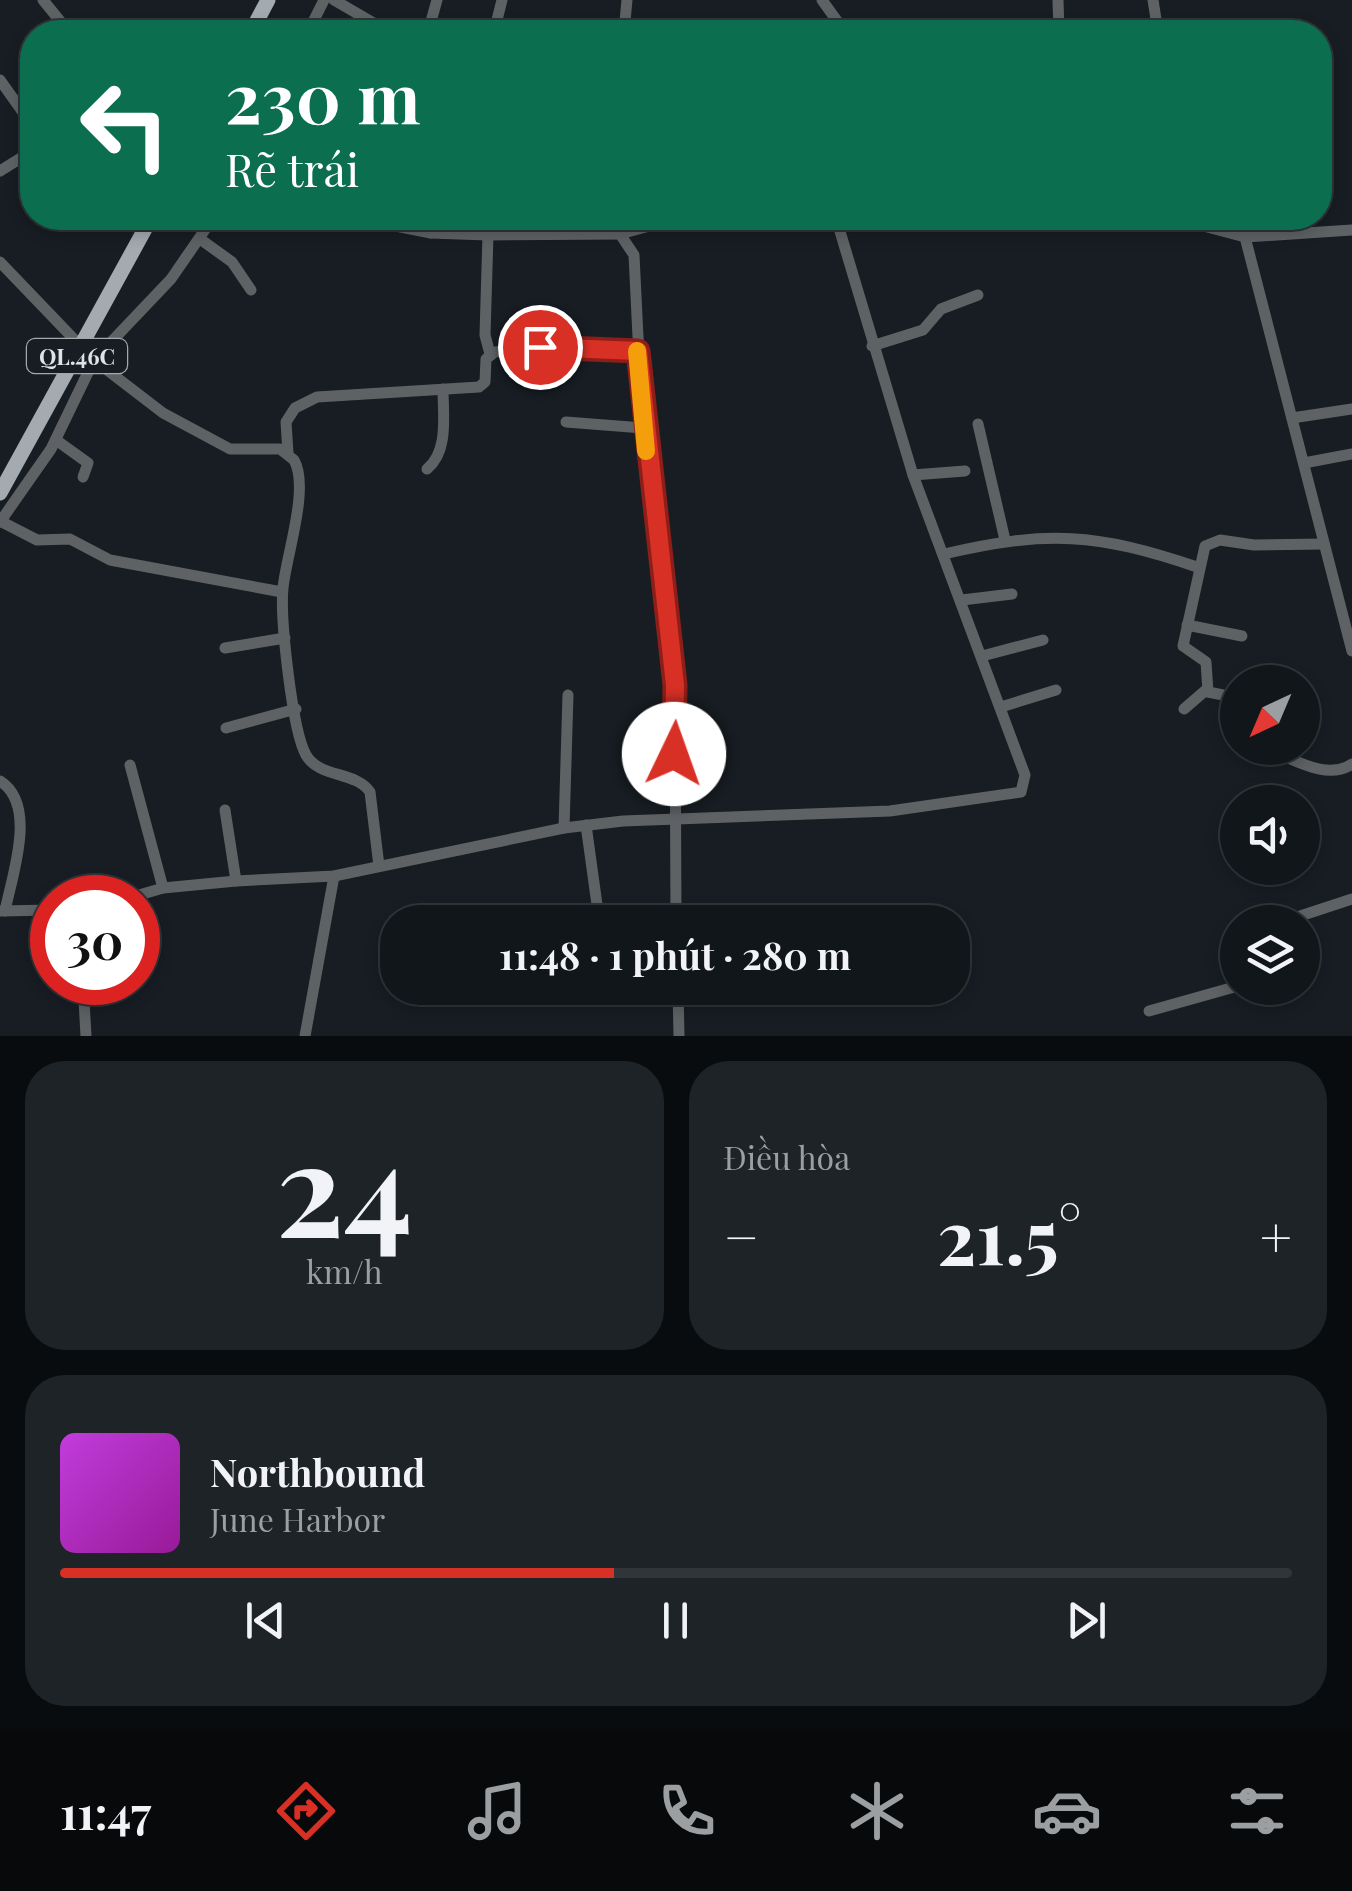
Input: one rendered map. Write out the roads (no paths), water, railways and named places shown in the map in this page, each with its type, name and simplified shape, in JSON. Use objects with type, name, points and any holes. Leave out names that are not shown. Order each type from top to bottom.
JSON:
[{"type":"main road","name":"QL.46C","points":[[0,493],[145,230]]},
{"type":"street","points":[[44,0],[60,20]]},
{"type":"street","points":[[334,0],[368,20]]},
{"type":"street","points":[[0,80],[20,108]]},
{"type":"street","points":[[206,230],[171,279],[94,360],[56,440],[0,521],[37,540],[70,540],[110,560],[282,592]]},
{"type":"street","points":[[420,230],[488,235],[620,234],[626,230]]},
{"type":"street","points":[[160,889],[334,876],[586,825],[674,816],[890,811],[1014,796],[1024,788],[1025,774],[913,475],[839,230]]},
{"type":"street","points":[[1219,230],[1246,237],[1352,230]]},
{"type":"street","points":[[620,234],[634,255],[644,428],[675,685],[676,905]]},
{"type":"street","points":[[379,866],[370,792],[364,784],[320,767],[306,756],[296,709],[282,592],[300,478],[288,453],[286,422],[309,399],[482,385],[490,354],[484,334],[488,235]]},
{"type":"street","points":[[1246,237],[1351,644]]},
{"type":"street","points":[[200,239],[232,262],[251,290]]},
{"type":"street","points":[[0,262],[81,348],[140,398],[212,443],[246,453],[288,453]]},
{"type":"street","points":[[872,346],[923,330],[941,309],[978,295]]},
{"type":"street","points":[[490,354],[569,345],[638,351]]},
{"type":"street","points":[[427,469],[438,460],[442,444],[443,389]]},
{"type":"street","points":[[1292,418],[1352,409]]},
{"type":"street","points":[[566,422],[644,428]]},
{"type":"street","points":[[978,424],[1004,540]]},
{"type":"street","points":[[56,440],[88,463],[83,477]]},
{"type":"street","points":[[1304,464],[1352,454]]},
{"type":"street","points":[[913,475],[965,471]]},
{"type":"street","points":[[944,554],[1004,540],[1112,540],[1198,566]]},
{"type":"street","points":[[1206,690],[1206,662],[1183,646],[1205,546],[1216,540],[1276,546],[1324,544]]},
{"type":"street","points":[[962,600],[1012,594]]},
{"type":"street","points":[[1187,625],[1242,636]]},
{"type":"street","points":[[225,648],[285,638]]},
{"type":"street","points":[[982,656],[1044,640]]},
{"type":"street","points":[[1001,707],[1056,690]]},
{"type":"street","points":[[1206,690],[1220,696]]},
{"type":"street","points":[[1184,708],[1206,690]]},
{"type":"street","points":[[564,828],[568,695]]},
{"type":"street","points":[[226,728],[296,709]]},
{"type":"street","points":[[1307,765],[1325,772],[1341,771],[1352,764]]},
{"type":"street","points":[[130,765],[163,888]]},
{"type":"street","points":[[0,781],[15,794],[19,811],[18,844],[3,911],[30,910]]},
{"type":"street","points":[[225,810],[236,881]]},
{"type":"street","points":[[586,825],[597,905]]},
{"type":"street","points":[[305,1036],[334,876]]},
{"type":"street","points":[[1320,909],[1352,898]]},
{"type":"street","points":[[1149,1011],[1220,991]]},
{"type":"street","points":[[84,1005],[86,1036]]},
{"type":"street","points":[[678,1005],[679,1036]]}]
